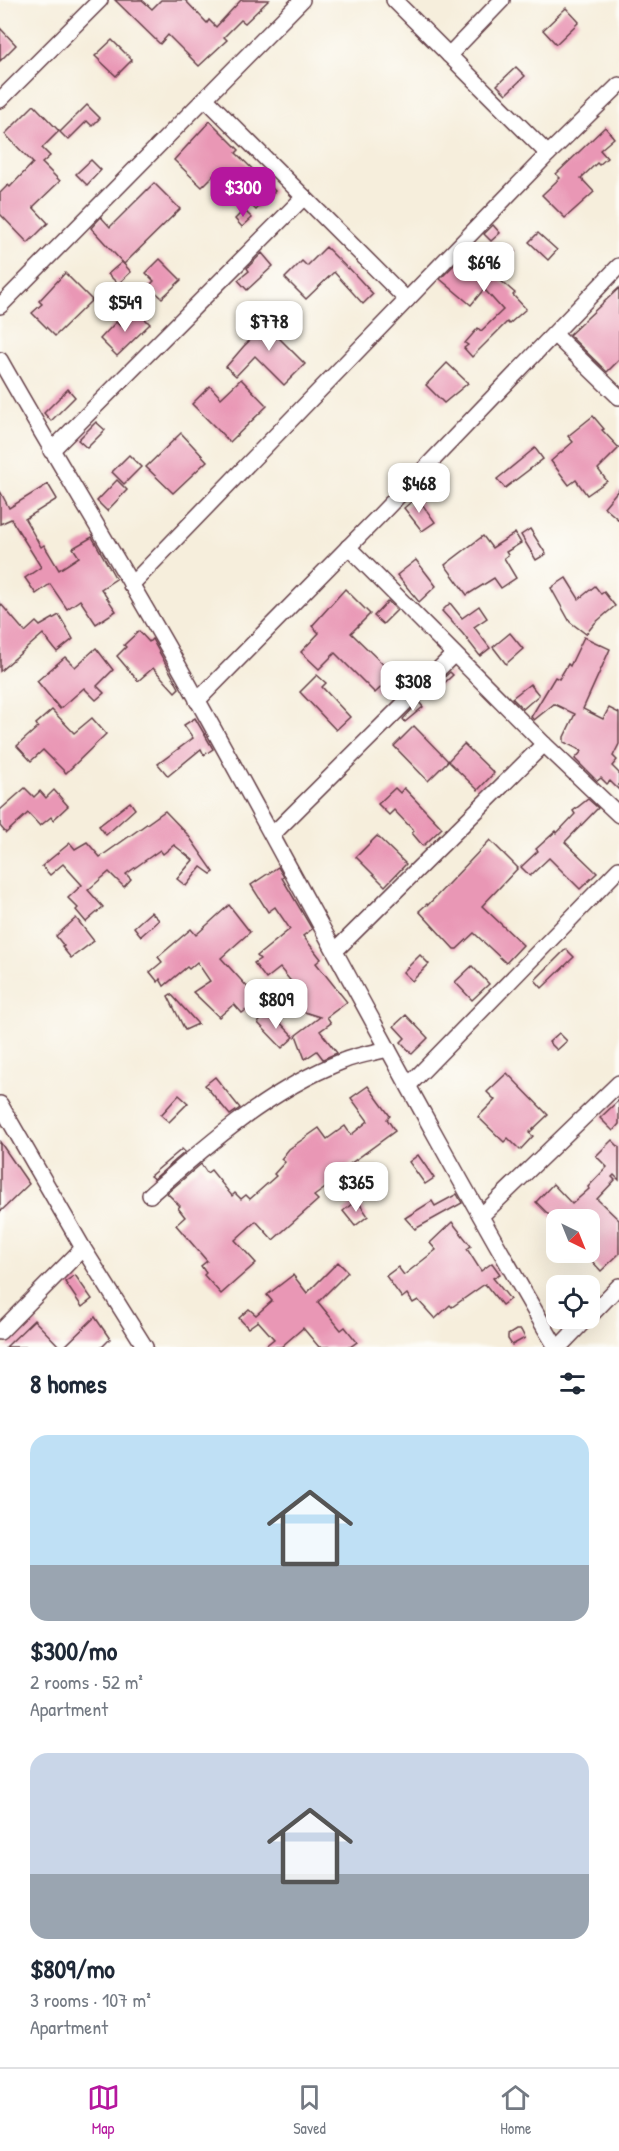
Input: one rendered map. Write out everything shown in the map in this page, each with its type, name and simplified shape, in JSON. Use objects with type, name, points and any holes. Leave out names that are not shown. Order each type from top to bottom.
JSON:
[{"type":"street","points":[[0,100],[100,0]]},
{"type":"street","points":[[0,306],[302,0]]},
{"type":"street","points":[[394,0],[548,154]]},
{"type":"street","points":[[449,55],[502,0]]},
{"type":"street","points":[[131,585],[548,154],[619,85]]},
{"type":"street","points":[[206,99],[407,300]]},
{"type":"street","points":[[51,452],[304,197]]},
{"type":"street","points":[[197,700],[619,266]]},
{"type":"street","points":[[554,334],[619,397]]},
{"type":"street","points":[[0,360],[51,452],[197,700],[388,1049],[557,1347],[576,1329]]},
{"type":"street","points":[[348,547],[544,744],[619,815]]},
{"type":"street","points":[[272,835],[454,654]]},
{"type":"street","points":[[335,951],[544,744]]},
{"type":"street","points":[[409,1085],[619,869]]},
{"type":"street","points":[[150,1194],[219,1135],[297,1083],[344,1060],[388,1049]]},
{"type":"street","points":[[481,1216],[619,1083]]},
{"type":"street","points":[[0,1104],[83,1248],[145,1347]]},
{"type":"street","points":[[0,1134],[11,1123]]},
{"type":"street","points":[[0,1332],[83,1248]]},
{"type":"street","points":[[600,1305],[619,1286]]},
{"type":"building","points":[[115,0],[142,0],[152,9],[161,0],[185,0],[207,23],[209,20],[216,27],[241,0],[269,0],[245,23],[241,20],[224,37],[227,40],[199,66],[168,35],[160,44]]},
{"type":"building","points":[[566,8],[579,22],[556,44],[543,30]]},
{"type":"building","points":[[0,28],[16,45],[0,61]]},
{"type":"building","points":[[112,40],[132,60],[116,76],[95,56]]},
{"type":"building","points":[[516,67],[525,76],[506,94],[497,85]]},
{"type":"building","points":[[34,105],[59,131],[42,148],[50,156],[42,163],[60,181],[33,207],[48,223],[28,243],[0,214],[0,193],[8,185],[10,187],[33,163],[5,134]]},
{"type":"building","points":[[87,105],[100,118],[92,126],[87,121],[68,140],[60,132]]},
{"type":"building","points":[[210,121],[239,150],[236,153],[275,191],[256,210],[217,172],[202,187],[174,160]]},
{"type":"building","points":[[605,127],[614,138],[600,150],[607,158],[599,165],[597,163],[581,178],[594,192],[565,218],[542,195],[560,178],[556,174]]},
{"type":"building","points":[[91,160],[101,170],[87,185],[76,174]]},
{"type":"building","points":[[154,183],[180,209],[124,264],[91,228],[101,217],[110,227]]},
{"type":"building","points":[[244,210],[252,218],[242,227],[235,219]]},
{"type":"building","points":[[493,225],[500,233],[491,241],[484,234]]},
{"type":"building","points":[[538,233],[557,250],[548,260],[529,242]]},
{"type":"building","points":[[507,244],[515,252],[493,274],[515,293],[513,295],[526,309],[509,324],[507,322],[472,357],[464,348],[468,345],[465,343],[478,328],[481,331],[503,310],[484,289],[471,305],[440,279],[467,252],[484,266]]},
{"type":"building","points":[[326,247],[373,294],[363,304],[334,272],[306,299],[285,278],[302,261],[307,266]]},
{"type":"building","points":[[262,253],[273,266],[247,290],[238,280],[249,271],[247,268]]},
{"type":"building","points":[[160,259],[181,280],[162,298],[149,286],[154,281],[146,273]]},
{"type":"building","points":[[122,262],[131,272],[118,284],[108,274]]},
{"type":"building","points":[[65,273],[92,300],[55,336],[32,313],[42,304],[39,301]]},
{"type":"building","points":[[619,288],[619,360],[607,372],[569,335]]},
{"type":"building","points":[[136,310],[150,324],[117,356],[100,339],[116,322],[120,326]]},
{"type":"building","points":[[281,310],[291,319],[276,335],[305,364],[284,385],[255,356],[236,376],[226,367]]},
{"type":"building","points":[[447,363],[468,383],[444,403],[426,385]]},
{"type":"building","points":[[241,379],[267,406],[230,442],[192,404],[210,386],[221,398]]},
{"type":"building","points":[[68,389],[75,397],[51,421],[44,413]]},
{"type":"building","points":[[593,416],[604,429],[602,430],[619,448],[598,469],[607,481],[587,495],[576,480],[569,485],[551,461],[573,442],[568,436]]},
{"type":"building","points":[[96,422],[105,430],[87,448],[78,440]]},
{"type":"building","points":[[181,433],[207,461],[173,493],[146,467]]},
{"type":"building","points":[[535,448],[543,459],[505,488],[497,479]]},
{"type":"building","points":[[129,455],[141,467],[124,484],[112,472]]},
{"type":"building","points":[[117,480],[127,490],[107,511],[97,501]]},
{"type":"building","points":[[48,484],[57,499],[25,519],[41,547],[44,545],[59,570],[79,557],[73,548],[92,537],[116,579],[101,589],[116,611],[96,624],[80,600],[67,609],[50,584],[36,594],[25,578],[41,567],[11,519],[0,524],[0,491],[9,508]]},
{"type":"building","points":[[619,489],[619,520],[604,507]]},
{"type":"building","points":[[417,497],[435,522],[422,531],[404,508]]},
{"type":"building","points":[[530,529],[546,554],[536,560],[521,535]]},
{"type":"building","points":[[515,533],[521,543],[506,552],[508,555],[504,558],[516,578],[501,588],[494,578],[467,595],[445,565],[483,536],[492,548]]},
{"type":"building","points":[[416,560],[436,586],[419,602],[397,575]]},
{"type":"building","points":[[566,578],[579,599],[595,586],[601,594],[604,592],[615,606],[586,634],[570,622],[551,588]]},
{"type":"building","points":[[345,589],[370,614],[351,633],[394,675],[375,693],[335,653],[319,669],[301,652],[319,633],[312,626]]},
{"type":"building","points":[[388,601],[397,610],[383,624],[374,616]]},
{"type":"building","points":[[0,603],[25,632],[36,622],[40,626],[59,615],[73,639],[57,652],[43,634],[0,671]]},
{"type":"building","points":[[450,603],[462,618],[479,606],[487,618],[474,627],[490,648],[480,656],[442,611]]},
{"type":"building","points":[[139,631],[149,642],[152,639],[179,688],[175,692],[153,668],[138,681],[117,656],[126,647],[124,645]]},
{"type":"building","points":[[510,633],[523,649],[506,664],[493,647]]},
{"type":"building","points":[[584,637],[610,649],[583,709],[603,719],[609,708],[619,713],[619,744],[613,756],[617,760],[612,766],[619,773],[619,790],[610,781],[607,784],[601,778],[597,781],[575,759],[582,751],[564,742],[564,737],[575,714],[554,704],[534,720],[531,717],[555,677],[559,679],[568,664],[570,666]]},
{"type":"building","points":[[96,648],[113,670],[97,686],[104,693],[96,700],[84,688],[60,709],[37,681],[65,657],[75,667]]},
{"type":"building","points":[[450,672],[453,675],[440,687],[437,684]]},
{"type":"building","points":[[317,675],[326,683],[322,687],[350,717],[336,730],[300,692]]},
{"type":"building","points":[[530,684],[539,695],[523,709],[512,698]]},
{"type":"building","points":[[419,702],[423,707],[405,722],[403,719]]},
{"type":"building","points":[[52,710],[74,733],[92,718],[106,734],[66,773],[43,750],[31,761],[17,746],[38,727],[36,724]]},
{"type":"building","points":[[195,718],[213,749],[204,755],[201,749],[168,776],[158,764],[193,738],[184,725]]},
{"type":"building","points":[[414,726],[448,761],[428,781],[394,746]]},
{"type":"building","points":[[464,744],[494,773],[478,790],[448,761]]},
{"type":"building","points":[[25,788],[34,797],[40,791],[46,798],[54,790],[68,806],[53,820],[51,817],[40,826],[28,813],[6,833],[0,826],[0,810]]},
{"type":"building","points":[[395,788],[400,793],[404,788],[442,828],[423,846],[412,833],[414,831],[394,810],[389,815],[378,804]]},
{"type":"building","points":[[588,799],[598,808],[565,842],[597,873],[580,889],[549,858],[530,876],[521,867],[538,851],[536,849],[556,831],[557,833],[575,814],[573,811]]},
{"type":"building","points":[[130,802],[135,809],[106,835],[99,826]]},
{"type":"building","points":[[165,811],[188,835],[214,872],[211,874],[201,867],[186,886],[177,879],[193,860],[174,845],[163,854],[160,850],[126,874],[131,879],[124,887],[109,872],[88,890],[103,907],[86,922],[76,910],[78,908],[68,898],[82,885],[63,864],[50,875],[42,866],[70,843],[75,849],[87,842],[100,857]]},
{"type":"building","points":[[377,836],[406,864],[385,886],[356,857]]},
{"type":"building","points":[[490,840],[518,868],[482,906],[523,945],[506,963],[474,933],[457,949],[454,949],[419,911],[428,905]]},
{"type":"building","points":[[278,867],[312,929],[303,936],[321,959],[316,963],[347,1002],[327,1017],[331,1023],[320,1031],[337,1053],[323,1059],[317,1051],[305,1059],[296,1035],[320,1017],[289,1007],[282,998],[294,985],[280,968],[266,979],[254,963],[260,959],[257,956],[290,929],[275,907],[268,912],[251,885]]},
{"type":"building","points":[[229,905],[250,932],[221,958],[251,991],[248,993],[256,1003],[242,1013],[234,1004],[219,1017],[193,992],[210,981],[197,962],[189,969],[187,967],[164,986],[160,979],[158,982],[150,972],[162,962],[158,957],[191,929],[196,935]]},
{"type":"building","points":[[151,912],[159,920],[141,936],[134,927]]},
{"type":"building","points":[[76,918],[94,941],[71,958],[56,936]]},
{"type":"building","points":[[566,949],[574,957],[542,988],[535,980]]},
{"type":"building","points":[[420,955],[429,964],[412,981],[403,972]]},
{"type":"building","points":[[472,966],[489,984],[472,1000],[455,982]]},
{"type":"building","points":[[171,994],[198,1024],[185,1030],[168,996]]},
{"type":"building","points":[[269,1011],[294,1037],[282,1048],[258,1023]]},
{"type":"building","points":[[406,1015],[428,1038],[412,1054],[401,1042],[405,1038],[394,1026]]},
{"type":"building","points":[[559,1033],[567,1041],[557,1050],[549,1042]]},
{"type":"building","points":[[507,1073],[548,1115],[529,1133],[533,1136],[520,1150],[508,1138],[504,1142],[478,1117],[495,1100],[487,1092]]},
{"type":"building","points":[[215,1077],[240,1108],[230,1115],[205,1085]]},
{"type":"building","points":[[368,1086],[390,1116],[387,1119],[395,1131],[346,1167],[352,1174],[343,1180],[341,1177],[314,1196],[318,1200],[273,1240],[256,1221],[235,1240],[256,1263],[221,1294],[204,1275],[206,1273],[201,1266],[207,1261],[176,1225],[185,1217],[178,1208],[180,1206],[167,1193],[201,1164],[207,1173],[211,1170],[232,1196],[235,1193],[241,1199],[246,1195],[250,1199],[276,1176],[274,1174],[285,1162],[281,1159],[289,1149],[319,1128],[327,1139],[345,1126],[351,1135],[368,1121],[351,1098]]},
{"type":"building","points":[[179,1095],[188,1103],[169,1122],[161,1115]]},
{"type":"building","points":[[619,1100],[619,1124],[613,1131],[600,1118]]},
{"type":"building","points":[[612,1140],[619,1147],[619,1180],[614,1175],[612,1177],[615,1180],[597,1199],[619,1220],[619,1254],[601,1271],[594,1263],[600,1263],[600,1209],[546,1209],[546,1212],[536,1202],[553,1184],[572,1204],[589,1189],[588,1187],[607,1167],[596,1156]]},
{"type":"building","points":[[0,1142],[29,1184],[0,1212]]},
{"type":"building","points":[[182,1149],[185,1152],[154,1179],[150,1176]]},
{"type":"building","points":[[418,1155],[434,1178],[425,1184],[409,1162]]},
{"type":"building","points":[[457,1194],[462,1203],[415,1229],[405,1218],[432,1201],[435,1206]]},
{"type":"building","points":[[357,1200],[368,1216],[355,1226],[343,1211]]},
{"type":"building","points":[[452,1222],[471,1246],[467,1249],[481,1271],[492,1263],[500,1274],[493,1278],[510,1299],[502,1305],[485,1284],[452,1307],[450,1305],[435,1319],[418,1300],[413,1303],[407,1294],[402,1298],[386,1276],[398,1267],[404,1275],[436,1250],[430,1243]]},
{"type":"building","points":[[338,1262],[348,1272],[318,1302],[341,1330],[345,1327],[357,1342],[350,1347],[319,1347],[303,1328],[281,1347],[264,1347],[274,1339],[258,1321],[248,1328],[239,1318],[249,1309],[256,1315],[272,1301],[267,1295],[293,1275],[307,1293]]},
{"type":"building","points":[[75,1275],[92,1299],[82,1307],[65,1282]]},
{"type":"building","points":[[95,1317],[110,1339],[102,1347],[64,1347]]},
{"type":"building","points":[[34,1320],[60,1347],[6,1347]]},
{"type":"building","points":[[521,1330],[525,1338],[512,1345],[508,1335]]}]
